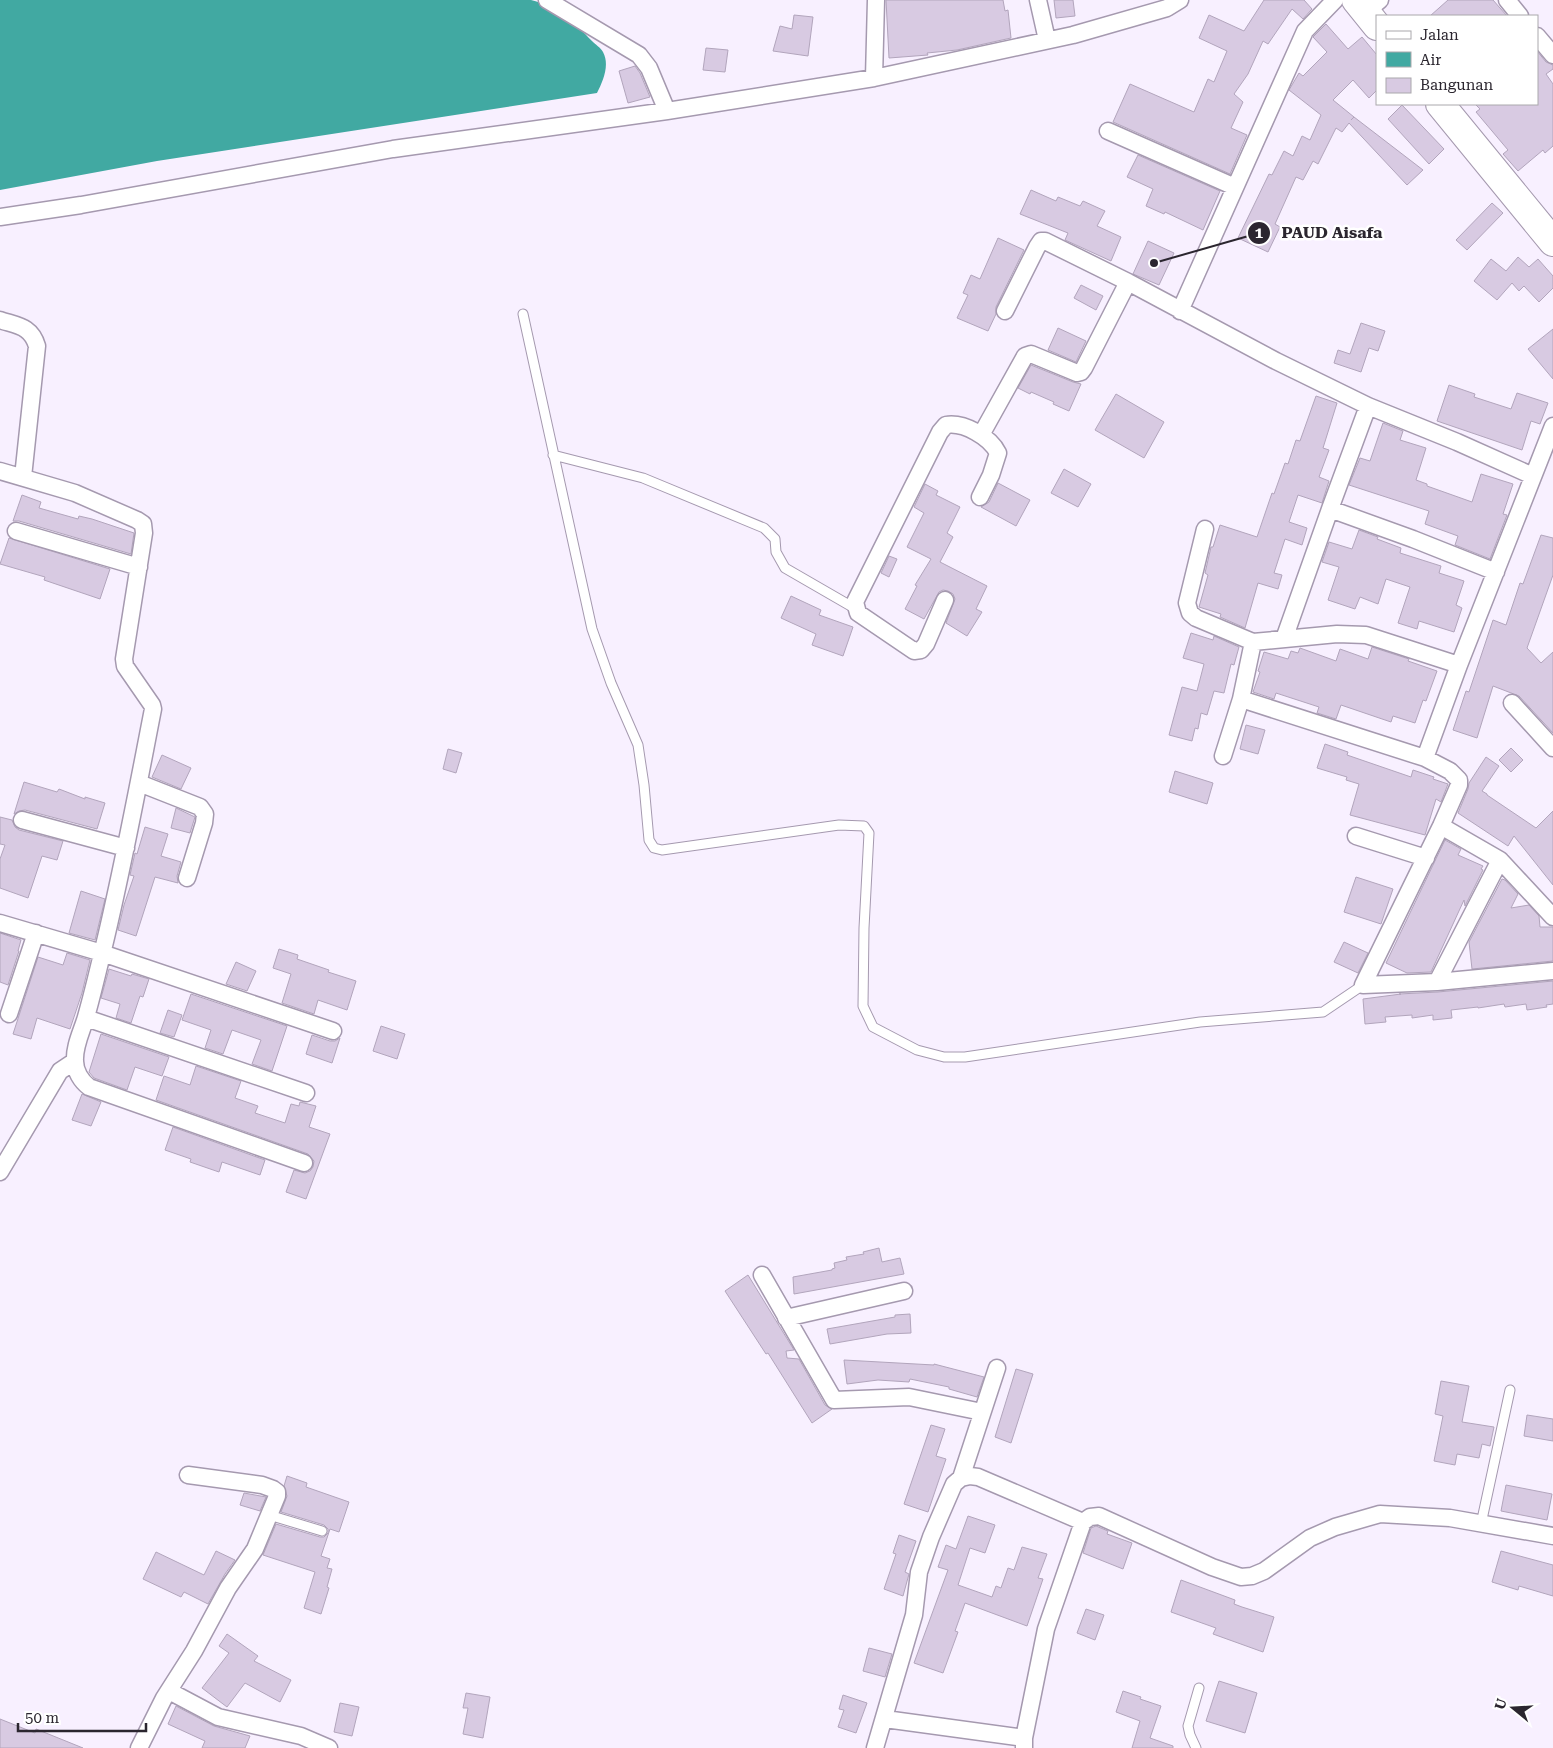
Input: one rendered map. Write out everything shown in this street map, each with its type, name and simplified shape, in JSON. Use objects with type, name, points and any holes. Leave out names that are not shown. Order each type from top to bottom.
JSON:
[{"type":"highway","points":[[1441,105],[1553,242]]},
{"type":"street","points":[[546,0],[639,54],[649,68],[667,112]]},
{"type":"street","points":[[874,78],[876,0]]},
{"type":"street","points":[[1038,0],[1047,40]]},
{"type":"street","points":[[0,217],[393,149],[667,112],[874,78],[1073,35],[1167,8],[1180,0]]},
{"type":"street","points":[[1180,311],[1305,31],[1335,0]]},
{"type":"street","points":[[1506,0],[1519,15]]},
{"type":"street","points":[[1538,37],[1553,55]]},
{"type":"street","points":[[1108,131],[1235,187]]},
{"type":"street","points":[[1005,311],[1041,241],[1045,241],[1128,282],[1276,361],[1368,406],[1457,442],[1533,476]]},
{"type":"street","points":[[981,435],[1025,356],[1031,354],[1077,373],[1081,372],[1128,282]]},
{"type":"street","points":[[0,320],[29,330],[37,346],[23,477]]},
{"type":"street","points":[[1284,639],[1368,406]]},
{"type":"street","points":[[945,600],[926,644],[918,651],[914,651],[858,613],[855,598],[940,432],[946,426],[957,425],[981,435],[990,442],[998,453],[991,475],[980,497]]},
{"type":"street","points":[[1425,758],[1459,665],[1553,426]]},
{"type":"street","points":[[0,471],[75,493],[143,524],[144,533],[124,660],[125,666],[149,699],[153,710],[126,848],[86,1018],[78,1042],[75,1061],[82,1081],[89,1086],[304,1163]]},
{"type":"street","points":[[1330,508],[1496,572]]},
{"type":"street","points":[[1205,529],[1188,603],[1190,613],[1203,622],[1253,642],[1337,634],[1366,634],[1459,665]]},
{"type":"street","points":[[16,531],[139,567]]},
{"type":"street","points":[[1223,756],[1241,700],[1253,642]]},
{"type":"street","points":[[1241,700],[1425,758],[1450,771],[1459,780],[1442,826],[1363,985],[1437,982],[1553,971]]},
{"type":"street","points":[[1512,703],[1553,748]]},
{"type":"street","points":[[139,783],[200,807],[205,814],[188,878]]},
{"type":"street","points":[[22,820],[126,848]]},
{"type":"street","points":[[1442,826],[1500,860],[1553,917]]},
{"type":"street","points":[[1356,836],[1426,858]]},
{"type":"street","points":[[1437,982],[1500,860]]},
{"type":"street","points":[[0,922],[102,953],[333,1031]]},
{"type":"street","points":[[8,1014],[36,933]]},
{"type":"street","points":[[86,1018],[306,1093]]},
{"type":"street","points":[[0,1172],[60,1071],[75,1061]]},
{"type":"street","points":[[762,1275],[834,1400],[909,1396],[982,1412]]},
{"type":"street","points":[[786,1318],[904,1291]]},
{"type":"street","points":[[961,1478],[998,1368]]},
{"type":"street","points":[[139,1748],[164,1698],[194,1652],[228,1588],[255,1550],[277,1496],[277,1492],[273,1489],[262,1485],[188,1475]]},
{"type":"street","points":[[875,1748],[914,1615],[919,1572],[954,1484],[961,1478],[978,1477],[1083,1522]]},
{"type":"street","points":[[884,1719],[1026,1745],[1046,1629],[1083,1522],[1090,1517],[1099,1516],[1212,1566],[1240,1576],[1252,1576],[1264,1571],[1310,1538],[1380,1514],[1450,1518],[1553,1536]]},
{"type":"street","points":[[170,1691],[218,1717],[302,1736],[329,1748]]},
{"type":"lane","points":[[523,314],[592,629],[611,683],[638,745],[650,844],[654,848],[662,850],[839,825],[864,826],[869,834],[864,928],[863,1006],[873,1027],[916,1050],[944,1057],[965,1057],[1200,1022],[1323,1012],[1363,985]]},
{"type":"lane","points":[[553,455],[644,478],[764,528],[775,539],[776,552],[785,568],[856,609]]},
{"type":"lane","points":[[1481,1524],[1510,1390]]},
{"type":"lane","points":[[269,1515],[322,1531]]},
{"type":"lane","points":[[1196,1748],[1188,1726],[1199,1688]]},
{"type":"water","points":[[0,0],[531,0],[549,6],[579,28],[602,51],[605,57],[606,68],[597,93],[157,161],[0,190]]},
{"type":"building","points":[[886,0],[1003,0],[1005,11],[1008,10],[1011,38],[957,50],[927,53],[928,55],[889,58]]},
{"type":"building","points":[[1054,0],[1073,0],[1075,16],[1056,18]]},
{"type":"building","points":[[1264,0],[1304,0],[1312,9],[1303,19],[1292,9],[1268,44],[1263,41],[1248,74],[1234,94],[1243,102],[1231,128],[1247,135],[1230,174],[1113,122],[1130,84],[1194,112],[1208,79],[1214,82],[1227,51],[1199,38],[1209,15],[1244,31]]},
{"type":"building","points":[[1448,0],[1493,0],[1506,15],[1431,15]]},
{"type":"building","points":[[794,15],[813,17],[808,56],[773,51],[780,26],[792,29]]},
{"type":"building","points":[[1326,24],[1348,49],[1362,37],[1376,54],[1376,91],[1369,98],[1353,80],[1333,100],[1423,170],[1407,185],[1349,123],[1342,132],[1336,128],[1318,164],[1313,161],[1303,180],[1296,177],[1275,224],[1280,227],[1268,252],[1238,238],[1269,174],[1272,175],[1284,151],[1293,156],[1302,136],[1310,140],[1321,115],[1289,90],[1299,73],[1303,76],[1327,52],[1313,37]]},
{"type":"building","points":[[706,48],[728,50],[725,72],[703,70]]},
{"type":"building","points":[[1538,52],[1546,62],[1553,65],[1553,69],[1546,74],[1553,84],[1553,146],[1545,153],[1543,150],[1518,171],[1503,154],[1508,150],[1476,112],[1480,109],[1476,105],[1538,105]]},
{"type":"building","points":[[635,66],[650,97],[628,103],[619,71]]},
{"type":"building","points":[[1402,105],[1444,149],[1429,164],[1388,119]]},
{"type":"building","points":[[1138,155],[1220,191],[1203,230],[1165,212],[1164,214],[1146,206],[1153,189],[1127,177]]},
{"type":"building","points":[[1031,190],[1056,201],[1058,197],[1080,206],[1083,201],[1105,211],[1097,226],[1121,237],[1111,261],[1065,240],[1068,233],[1020,214]]},
{"type":"building","points":[[1492,203],[1503,213],[1467,250],[1456,240]]},
{"type":"building","points":[[998,238],[1024,250],[996,307],[996,314],[988,331],[957,318],[968,295],[963,293],[971,275],[980,279]]},
{"type":"building","points":[[1148,241],[1174,253],[1159,285],[1133,274]]},
{"type":"building","points":[[1518,257],[1529,267],[1538,259],[1553,276],[1553,288],[1539,302],[1524,286],[1519,291],[1512,283],[1497,300],[1474,281],[1491,259],[1506,271]]},
{"type":"building","points":[[1081,285],[1103,296],[1096,310],[1074,298]]},
{"type":"building","points":[[1361,323],[1385,331],[1378,351],[1369,348],[1361,372],[1334,363],[1338,350],[1350,354]]},
{"type":"building","points":[[1058,328],[1086,341],[1076,362],[1048,350]]},
{"type":"building","points":[[1553,329],[1553,379],[1528,349]]},
{"type":"building","points":[[1031,365],[1081,384],[1069,411],[1053,404],[1054,402],[1018,388]]},
{"type":"building","points":[[1449,385],[1475,394],[1474,397],[1511,409],[1517,393],[1548,403],[1540,424],[1531,421],[1522,450],[1437,421]]},
{"type":"building","points":[[1116,394],[1164,422],[1144,458],[1095,430]]},
{"type":"building","points":[[1316,396],[1337,403],[1323,448],[1329,450],[1319,477],[1329,481],[1322,503],[1298,495],[1289,522],[1307,528],[1302,545],[1285,539],[1274,573],[1282,575],[1278,589],[1258,583],[1245,628],[1220,617],[1221,614],[1199,607],[1208,575],[1205,573],[1211,547],[1213,547],[1220,525],[1257,537],[1272,493],[1274,494],[1285,463],[1288,464],[1296,440],[1300,441]]},
{"type":"building","points":[[1383,423],[1403,431],[1400,440],[1426,448],[1416,480],[1427,484],[1427,486],[1472,502],[1481,474],[1513,484],[1503,514],[1507,515],[1490,559],[1455,545],[1458,536],[1425,524],[1429,511],[1349,485],[1360,458],[1370,461]]},
{"type":"building","points":[[1064,469],[1091,484],[1078,507],[1051,493]]},
{"type":"building","points":[[998,483],[1030,500],[1016,526],[981,507],[989,502]]},
{"type":"building","points":[[925,484],[938,491],[936,495],[960,507],[947,533],[953,537],[940,562],[987,586],[976,609],[982,612],[967,636],[946,623],[955,599],[953,594],[948,591],[943,590],[939,592],[924,619],[905,609],[917,586],[915,585],[931,559],[907,547],[924,513],[914,507]]},
{"type":"building","points":[[22,495],[41,502],[39,508],[78,519],[79,516],[92,519],[134,533],[131,554],[19,521],[13,521]]},
{"type":"building","points":[[1359,530],[1401,548],[1400,553],[1441,566],[1439,573],[1464,581],[1456,605],[1462,608],[1454,632],[1419,621],[1417,629],[1398,623],[1410,587],[1386,579],[1378,604],[1360,597],[1355,609],[1328,600],[1339,567],[1322,562],[1329,542],[1352,549]]},
{"type":"building","points":[[1541,535],[1553,538],[1553,575],[1527,648],[1541,663],[1553,652],[1553,733],[1519,696],[1493,686],[1477,738],[1453,730],[1466,691],[1469,692],[1493,620],[1506,625],[1520,583],[1523,584]]},
{"type":"building","points":[[9,538],[110,569],[100,599],[44,580],[45,577],[0,564]]},
{"type":"building","points":[[889,556],[897,559],[889,577],[881,573]]},
{"type":"building","points":[[791,596],[821,610],[819,615],[853,627],[843,656],[812,645],[816,634],[781,618]]},
{"type":"building","points":[[1191,633],[1213,640],[1214,636],[1239,647],[1234,665],[1231,664],[1224,693],[1214,691],[1207,715],[1201,713],[1198,729],[1195,728],[1192,741],[1169,735],[1182,687],[1197,691],[1204,664],[1183,658]]},
{"type":"building","points":[[1372,647],[1409,659],[1408,661],[1437,671],[1426,701],[1423,700],[1415,723],[1393,716],[1391,722],[1341,705],[1336,719],[1317,713],[1319,707],[1276,693],[1274,699],[1253,692],[1264,652],[1288,659],[1291,651],[1298,653],[1300,648],[1336,661],[1340,649],[1368,659]]},
{"type":"building","points":[[1246,725],[1265,730],[1258,754],[1240,749]]},
{"type":"building","points":[[1325,744],[1348,752],[1347,755],[1411,777],[1413,770],[1448,784],[1441,802],[1436,799],[1425,835],[1350,815],[1359,784],[1346,780],[1347,777],[1317,768]]},
{"type":"building","points":[[1511,748],[1523,760],[1511,772],[1499,760]]},
{"type":"building","points":[[448,749],[462,753],[456,773],[443,769]]},
{"type":"building","points":[[162,755],[191,768],[181,789],[152,777]]},
{"type":"building","points":[[1486,757],[1499,766],[1482,791],[1536,828],[1553,811],[1553,885],[1514,836],[1508,846],[1458,813],[1469,783]]},
{"type":"building","points":[[1175,771],[1213,783],[1207,804],[1169,792]]},
{"type":"building","points":[[24,782],[57,792],[59,789],[85,799],[85,797],[105,803],[97,829],[25,810],[14,814]]},
{"type":"building","points":[[176,808],[195,817],[190,833],[171,828]]},
{"type":"building","points":[[0,817],[12,820],[15,827],[19,830],[63,841],[57,860],[42,856],[28,898],[0,888],[0,859],[5,845],[0,844]]},
{"type":"building","points":[[145,827],[168,834],[161,856],[181,862],[177,876],[178,883],[155,877],[136,936],[118,930],[134,876],[130,875],[135,853],[137,854]]},
{"type":"building","points":[[1445,840],[1461,849],[1458,855],[1483,866],[1481,869],[1483,870],[1465,906],[1464,900],[1431,972],[1407,973],[1386,963]]},
{"type":"building","points":[[1356,877],[1393,889],[1381,924],[1344,912]]},
{"type":"building","points":[[1502,879],[1518,894],[1511,908],[1529,905],[1539,916],[1540,927],[1553,927],[1553,961],[1472,969],[1469,942]]},
{"type":"building","points":[[81,891],[105,899],[95,940],[69,933]]},
{"type":"building","points":[[0,933],[21,940],[8,985],[0,982]]},
{"type":"building","points":[[1344,942],[1368,953],[1358,973],[1334,962]]},
{"type":"building","points":[[279,949],[298,955],[297,959],[329,970],[328,972],[356,981],[347,1010],[318,1000],[314,1014],[282,1003],[291,974],[273,968]]},
{"type":"building","points":[[67,953],[90,960],[82,993],[70,1029],[37,1018],[31,1039],[13,1034],[38,957],[63,965]]},
{"type":"building","points":[[236,962],[256,971],[247,991],[226,984]]},
{"type":"building","points":[[109,969],[149,979],[143,997],[140,996],[131,1023],[116,1018],[120,1004],[101,998]]},
{"type":"building","points":[[1553,981],[1553,1004],[1546,1005],[1547,1007],[1527,1010],[1526,1004],[1505,1007],[1504,1004],[1451,1010],[1452,1018],[1433,1020],[1433,1015],[1412,1018],[1412,1015],[1385,1017],[1386,1022],[1365,1024],[1363,999],[1401,994],[1399,994]]},
{"type":"building","points":[[191,994],[287,1026],[272,1071],[252,1064],[261,1040],[232,1030],[223,1054],[205,1048],[211,1030],[182,1020]]},
{"type":"building","points":[[168,1010],[182,1015],[174,1037],[160,1033]]},
{"type":"building","points":[[381,1026],[405,1034],[397,1059],[373,1051]]},
{"type":"building","points":[[101,1034],[169,1057],[162,1076],[135,1067],[127,1090],[94,1078],[89,1072]]},
{"type":"building","points":[[312,1035],[330,1041],[340,1038],[332,1063],[306,1054]]},
{"type":"building","points":[[196,1066],[241,1081],[235,1098],[258,1106],[255,1113],[285,1123],[291,1104],[299,1106],[300,1102],[316,1106],[309,1127],[330,1134],[306,1199],[286,1192],[294,1170],[305,1173],[313,1167],[314,1161],[308,1154],[156,1100],[164,1076],[190,1085]]},
{"type":"building","points":[[82,1094],[101,1102],[91,1126],[72,1120]]},
{"type":"building","points":[[173,1127],[265,1160],[260,1175],[222,1162],[219,1172],[190,1162],[191,1159],[165,1150]]},
{"type":"building","points":[[879,1248],[882,1262],[900,1258],[904,1274],[794,1294],[793,1277],[832,1270],[835,1268],[834,1263],[847,1260],[846,1257],[864,1254],[863,1252]]},
{"type":"building","points":[[748,1275],[794,1350],[786,1351],[787,1358],[799,1359],[825,1405],[832,1409],[812,1423],[768,1353],[766,1354],[725,1291]]},
{"type":"building","points":[[910,1314],[911,1333],[887,1334],[830,1344],[827,1329],[895,1317],[895,1315]]},
{"type":"building","points":[[844,1360],[934,1364],[984,1377],[977,1397],[949,1389],[949,1387],[910,1379],[909,1382],[878,1380],[847,1384]]},
{"type":"building","points":[[1016,1369],[1033,1374],[1011,1443],[995,1437]]},
{"type":"building","points":[[1441,1381],[1469,1386],[1462,1422],[1494,1427],[1490,1446],[1482,1444],[1479,1458],[1457,1454],[1455,1465],[1434,1461],[1443,1416],[1435,1414]]},
{"type":"building","points":[[1527,1415],[1553,1419],[1553,1441],[1524,1436]]},
{"type":"building","points":[[931,1425],[945,1429],[936,1456],[946,1459],[928,1512],[904,1504]]},
{"type":"building","points":[[287,1476],[307,1483],[306,1487],[349,1502],[339,1532],[330,1529],[321,1556],[330,1559],[327,1568],[332,1569],[327,1587],[329,1588],[321,1614],[304,1608],[315,1572],[263,1555],[276,1524],[320,1537],[324,1537],[328,1533],[328,1529],[324,1525],[281,1512],[287,1496],[284,1486]]},
{"type":"building","points":[[1506,1485],[1552,1494],[1547,1520],[1501,1511]]},
{"type":"building","points":[[244,1493],[266,1497],[260,1511],[240,1505]]},
{"type":"building","points":[[968,1516],[995,1525],[985,1553],[970,1548],[958,1585],[992,1597],[996,1586],[1001,1588],[1008,1568],[1014,1570],[1022,1547],[1047,1554],[1038,1578],[1043,1579],[1027,1626],[965,1603],[955,1631],[958,1632],[943,1673],[914,1663],[948,1570],[938,1567],[946,1545],[956,1549]]},
{"type":"building","points":[[1096,1526],[1108,1531],[1107,1534],[1132,1543],[1123,1569],[1083,1553],[1091,1528]]},
{"type":"building","points":[[899,1535],[916,1541],[905,1572],[909,1574],[903,1596],[884,1589],[896,1554],[893,1553]]},
{"type":"building","points":[[216,1551],[235,1560],[208,1604],[184,1592],[181,1597],[143,1579],[156,1552],[204,1575]]},
{"type":"building","points":[[1501,1551],[1553,1565],[1553,1596],[1519,1586],[1518,1590],[1492,1582]]},
{"type":"building","points":[[1181,1580],[1235,1600],[1234,1604],[1274,1617],[1263,1652],[1213,1634],[1216,1628],[1171,1612]]},
{"type":"building","points":[[1086,1609],[1104,1615],[1095,1640],[1077,1633]]},
{"type":"building","points":[[227,1634],[258,1656],[254,1661],[291,1680],[280,1702],[245,1683],[227,1707],[202,1688],[229,1653],[219,1646]]},
{"type":"building","points":[[869,1648],[892,1654],[885,1677],[863,1671]]},
{"type":"building","points":[[1219,1681],[1257,1693],[1245,1733],[1206,1721]]},
{"type":"building","points":[[1123,1691],[1161,1706],[1150,1738],[1173,1746],[1173,1748],[1132,1748],[1140,1721],[1116,1712]]},
{"type":"building","points":[[466,1693],[490,1697],[483,1738],[463,1734],[468,1708],[463,1708]]},
{"type":"building","points":[[843,1695],[867,1703],[856,1733],[838,1727],[844,1710],[839,1709]]},
{"type":"building","points":[[340,1703],[359,1707],[352,1736],[334,1732]]},
{"type":"building","points":[[176,1706],[214,1726],[250,1736],[245,1748],[202,1748],[205,1741],[168,1724]]},
{"type":"building","points":[[0,1719],[35,1733],[36,1729],[83,1748],[0,1748]]},
{"type":"place","name":"PAUD Aisafa","points":[[1154,263]]}]
